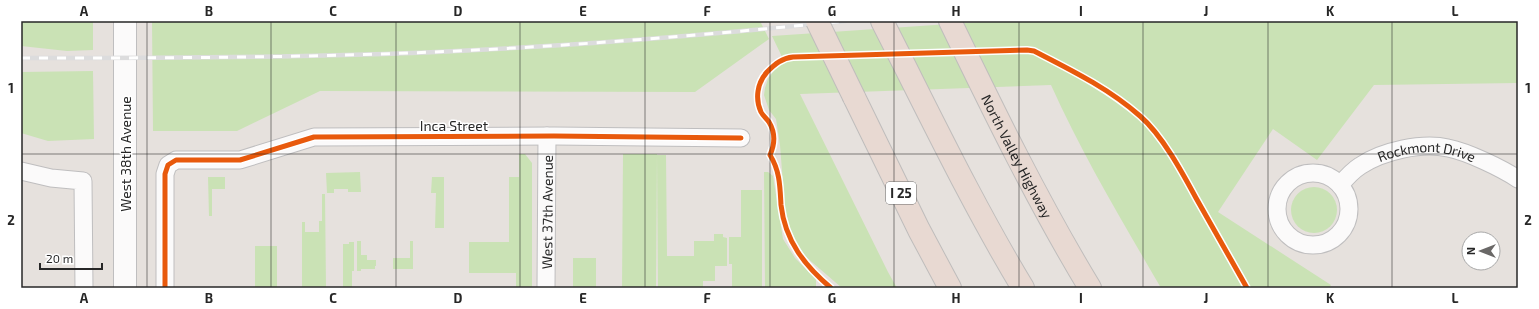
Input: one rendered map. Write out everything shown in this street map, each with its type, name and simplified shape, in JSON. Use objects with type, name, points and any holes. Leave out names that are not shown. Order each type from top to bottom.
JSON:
[{"type":"highway","name":"I 25","points":[[817,21],[916,223],[950,288]]},
{"type":"highway","points":[[882,21],[965,184],[1023,288]]},
{"type":"highway","name":"North Valley Highway","points":[[950,21],[1042,204],[1090,288]]},
{"type":"main road","name":"West 38th Avenue","points":[[125,21],[125,288]]},
{"type":"street","name":"Inca Street","points":[[165,288],[165,174],[168,165],[172,162],[181,160],[240,160],[314,137],[547,136],[741,138]]},
{"type":"street","name":"West 37th Avenue","points":[[546,288],[547,136]]},
{"type":"street","name":"Rockmont Drive","points":[[1340,185],[1361,165],[1396,151],[1421,146],[1448,148],[1482,160],[1518,179]]},
{"type":"street","points":[[21,171],[51,178],[83,181],[84,288]]},
{"type":"street","points":[[1309,174],[1320,174],[1331,178],[1340,185],[1346,194],[1349,216],[1338,235],[1329,242],[1318,245],[1296,241],[1288,234],[1281,224],[1278,214],[1278,202],[1282,192],[1289,183],[1298,177],[1309,174]]},
{"type":"green space","points":[[21,21],[93,21],[93,50],[67,51],[21,46]]},
{"type":"green space","points":[[152,21],[760,21],[769,39],[695,92],[320,91],[237,131],[153,131]]},
{"type":"green space","points":[[994,21],[1518,21],[1518,83],[1374,85],[1317,160],[1273,129],[1218,212],[1331,285],[1329,288],[1161,288],[1117,213],[1076,137],[1051,85],[800,94],[897,288],[842,288],[806,257],[798,246],[790,228],[785,209],[780,145],[776,119],[769,110],[764,95],[768,79],[775,69],[784,61],[772,36]]},
{"type":"green space","points":[[93,71],[94,139],[48,141],[21,133],[21,72]]},
{"type":"green space","points":[[519,154],[525,154],[532,163],[532,288],[516,288],[516,273],[469,273],[469,242],[509,242],[509,177],[519,177]]},
{"type":"green space","points":[[623,154],[657,154],[656,288],[622,288]]},
{"type":"green space","points":[[657,155],[666,155],[667,256],[694,256],[694,241],[714,241],[714,234],[723,234],[723,237],[727,238],[727,266],[715,266],[715,281],[703,281],[703,288],[658,288]]},
{"type":"green space","points":[[360,172],[361,192],[348,192],[348,189],[334,189],[334,193],[327,193],[326,173]]},
{"type":"green space","points":[[764,172],[768,172],[773,176],[783,239],[795,258],[816,279],[816,288],[765,288]]},
{"type":"green space","points":[[208,177],[225,177],[225,189],[212,189],[212,216],[209,216]]},
{"type":"green space","points":[[432,177],[444,177],[444,228],[435,228],[436,193],[431,193]]},
{"type":"green space","points":[[1319,187],[1323,188],[1333,197],[1336,201],[1336,219],[1327,229],[1319,233],[1309,233],[1301,229],[1292,219],[1291,205],[1295,197],[1305,188]]},
{"type":"green space","points":[[741,190],[762,190],[762,288],[732,288],[732,264],[729,264],[729,237],[741,237]]},
{"type":"green space","points":[[322,194],[325,194],[326,288],[302,288],[302,222],[305,222],[305,232],[319,232],[319,221],[322,221]]},
{"type":"green space","points":[[357,241],[361,241],[361,255],[367,255],[367,260],[376,260],[375,269],[361,269],[361,271],[357,271]]},
{"type":"green space","points":[[410,241],[413,241],[413,269],[393,269],[393,258],[410,258]]},
{"type":"green space","points":[[349,242],[354,242],[354,271],[352,271],[352,288],[343,288],[343,244],[349,244]]},
{"type":"green space","points":[[255,246],[277,246],[277,288],[255,288]]},
{"type":"green space","points":[[573,258],[596,258],[596,288],[573,288]]},
{"type":"railway","points":[[21,58],[264,57],[407,53],[595,43],[845,21]]},
{"type":"cycle path","points":[[831,288],[813,271],[798,252],[783,218],[778,173],[770,155],[773,147],[773,134],[769,122],[761,112],[758,102],[759,86],[767,72],[779,62],[793,57],[1027,50],[1034,51],[1102,88],[1128,106],[1148,124],[1164,143],[1178,166],[1247,288]]},
{"type":"cycle path","points":[[165,288],[165,174],[168,165],[176,160],[240,160],[314,137],[554,136],[741,138]]}]
